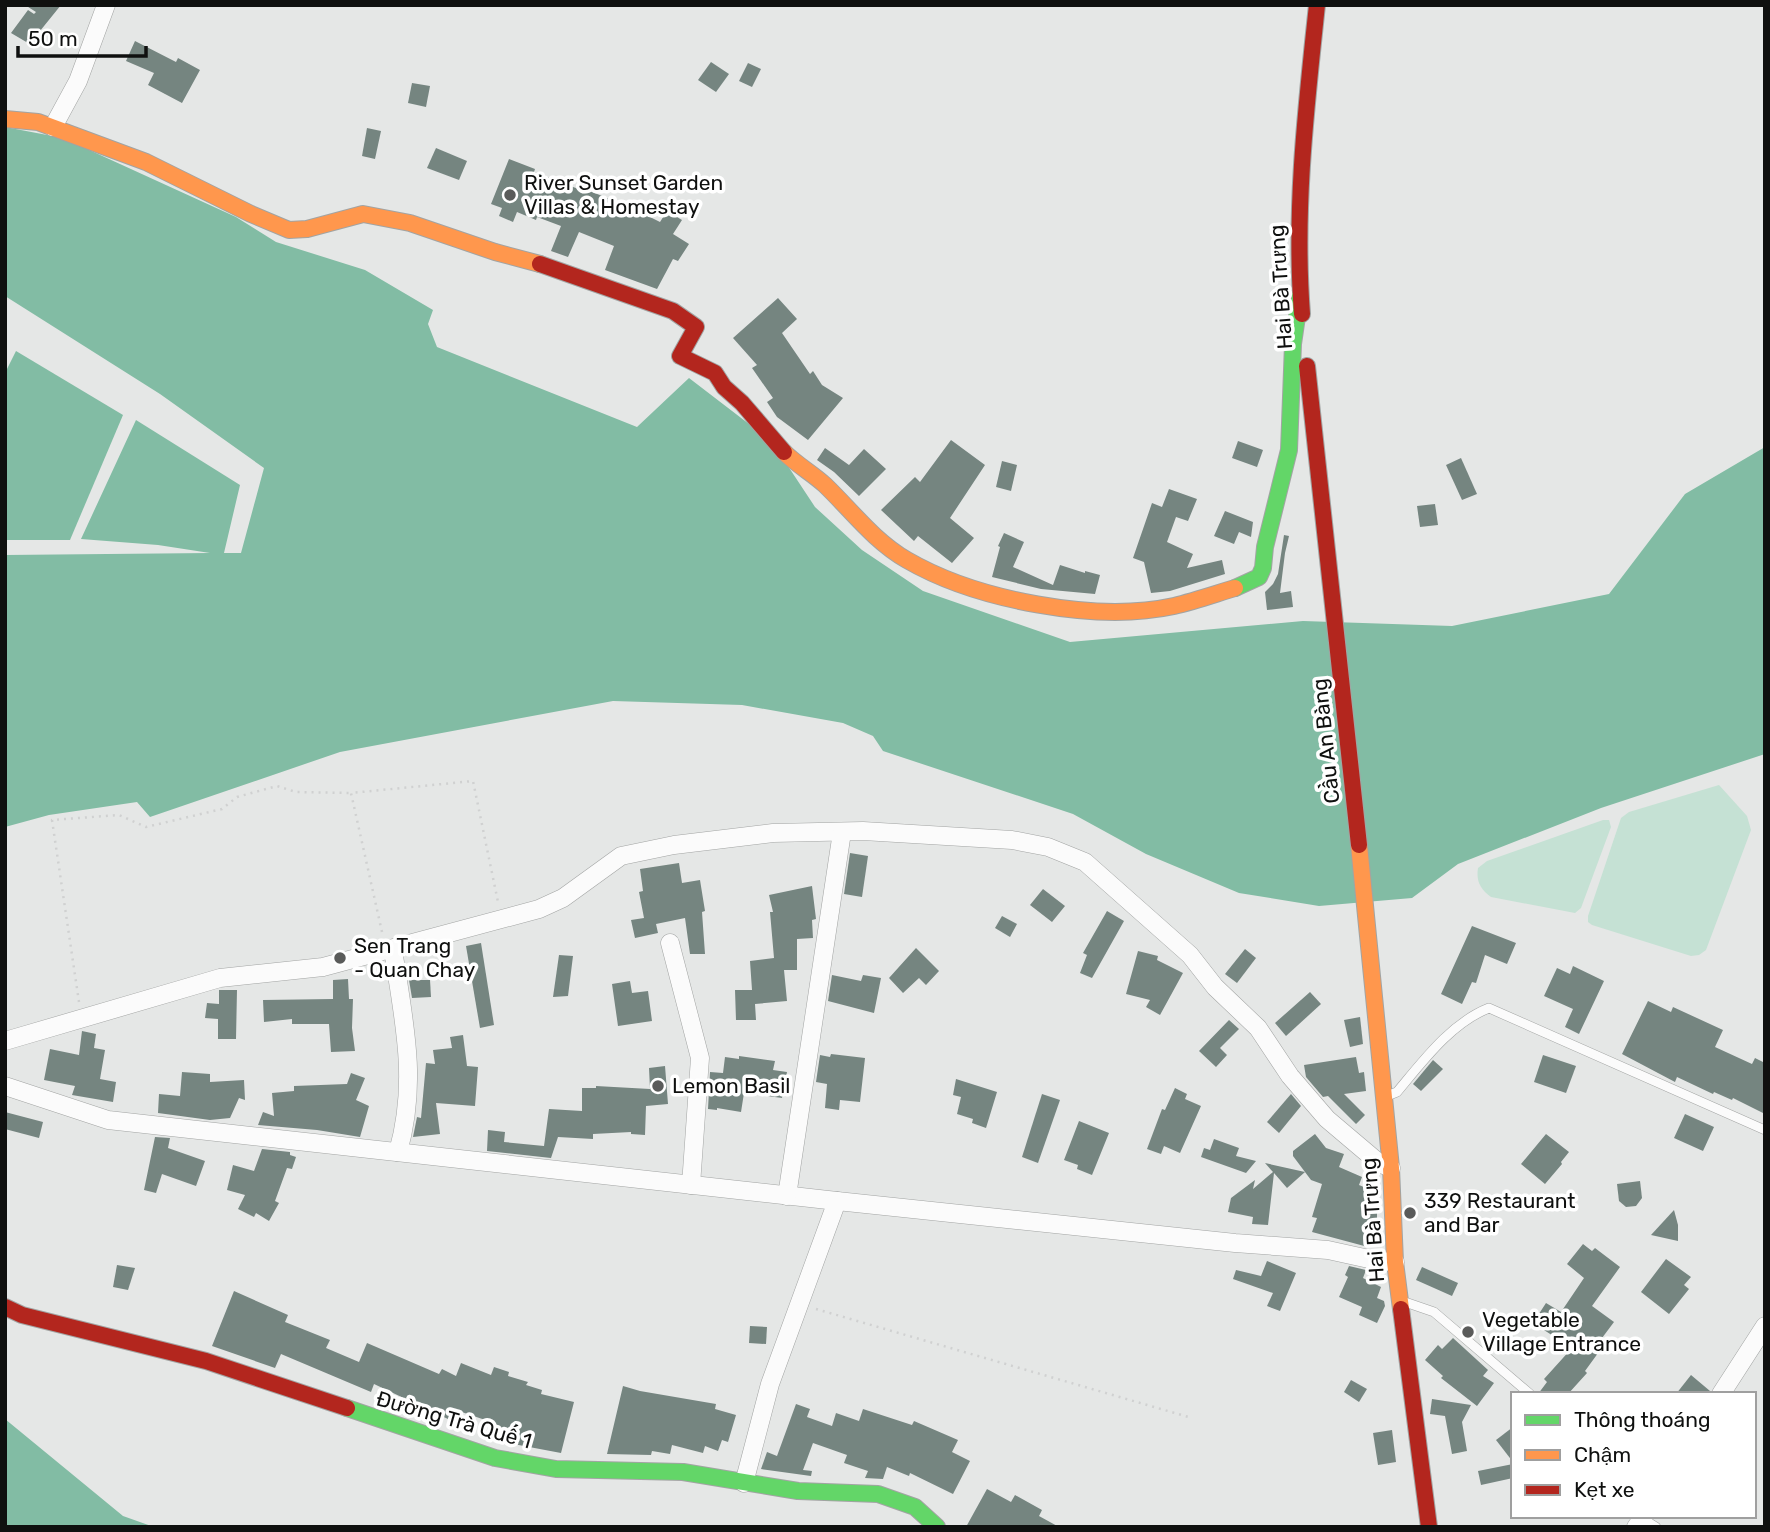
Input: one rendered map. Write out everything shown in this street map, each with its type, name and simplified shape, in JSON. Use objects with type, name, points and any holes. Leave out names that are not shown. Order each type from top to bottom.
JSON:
[{"type":"street","points":[[53,127],[78,81],[106,5]]},
{"type":"street","name":"Hai Bà Trưng","points":[[1317,5],[1298,192],[1297,248],[1328,567]]},
{"type":"street","points":[[5,118],[38,122],[146,162],[289,230],[307,229],[363,214],[410,223],[546,266],[673,311],[696,327],[680,356],[715,373],[724,387],[772,440],[798,466],[823,483],[874,537],[907,561],[949,579],[1038,605],[1133,611],[1173,606],[1235,588],[1259,577],[1289,450],[1293,345],[1300,296]]},
{"type":"street","name":"Cầu An Bàng","points":[[1328,567],[1366,909]]},
{"type":"street","points":[[788,1196],[842,832]]},
{"type":"street","points":[[5,1041],[220,978],[323,968],[538,909],[563,898],[621,856],[674,845],[773,833],[842,832],[1012,840],[1048,847],[1085,862],[1191,955],[1215,987],[1258,1028],[1290,1076],[1327,1119],[1379,1163],[1391,1168]]},
{"type":"street","name":"Hai Bà Trưng","points":[[1366,909],[1391,1168],[1395,1262],[1429,1527]]},
{"type":"street","points":[[670,943],[700,1058],[691,1185]]},
{"type":"street","points":[[390,951],[409,1056],[404,1123],[398,1153]]},
{"type":"street","points":[[5,1086],[108,1120],[788,1196],[1235,1243],[1328,1250],[1395,1262]]},
{"type":"street","points":[[744,1483],[770,1384],[837,1201]]},
{"type":"street","name":"Đường Trà Quế 1","points":[[5,1307],[22,1315],[206,1361],[495,1458],[556,1469],[683,1472],[798,1491],[878,1493],[915,1507],[937,1527]]},
{"type":"street","points":[[1722,1392],[1765,1326]]},
{"type":"lane","points":[[1384,1097],[1396,1092],[1451,1032],[1471,1015],[1489,1008],[1765,1130]]},
{"type":"lane","points":[[1400,1301],[1434,1312],[1528,1392]]},
{"type":"path","points":[[81,1018],[52,820],[119,815],[146,827],[222,809],[237,797],[277,786],[296,792],[351,793],[473,781],[502,919]]},
{"type":"path","points":[[351,793],[390,951]]},
{"type":"path","points":[[799,1304],[1192,1418]]},
{"type":"shaded area","points":[[5,127],[63,138],[236,217],[276,242],[365,270],[433,310],[428,324],[437,347],[637,427],[689,378],[749,424],[780,454],[815,507],[862,550],[923,591],[1070,642],[1303,621],[1452,626],[1609,594],[1685,494],[1765,447],[1765,754],[1601,808],[1458,864],[1412,898],[1319,906],[1239,893],[1146,854],[1073,814],[883,751],[873,736],[843,723],[742,705],[613,701],[340,752],[150,817],[137,802],[49,815],[5,827],[5,555],[210,553],[158,545],[81,539],[136,420],[240,485],[224,553],[241,553],[264,468],[160,394],[5,296]]},
{"type":"shaded area","points":[[16,351],[123,415],[70,540],[5,540],[5,373]]},
{"type":"shaded area","points":[[1719,785],[1747,816],[1751,830],[1706,950],[1691,956],[1588,922],[1621,818],[1629,812]]},
{"type":"shaded area","points":[[1609,820],[1611,827],[1581,908],[1575,913],[1491,897],[1480,884],[1478,868],[1487,861]]},
{"type":"shaded area","points":[[5,1419],[123,1516],[154,1527],[5,1527]]},
{"type":"building","points":[[25,5],[61,5],[40,31],[37,29],[28,43],[11,33],[28,10],[34,14],[36,12]]},
{"type":"building","points":[[135,41],[176,62],[178,58],[200,70],[182,103],[148,85],[154,73],[126,61]]},
{"type":"building","points":[[711,62],[729,74],[716,92],[698,80]]},
{"type":"building","points":[[748,63],[761,69],[752,87],[739,81]]},
{"type":"building","points":[[412,83],[430,86],[426,107],[408,103]]},
{"type":"building","points":[[367,128],[381,131],[375,159],[362,156]]},
{"type":"building","points":[[436,148],[467,161],[459,180],[427,168]]},
{"type":"building","points":[[509,159],[535,169],[534,172],[630,207],[660,222],[667,211],[682,220],[673,234],[689,244],[678,261],[673,259],[657,289],[605,270],[614,246],[579,232],[568,257],[551,251],[561,226],[517,212],[513,222],[499,216],[502,208],[491,204]]},
{"type":"building","points":[[778,298],[797,319],[782,333],[810,374],[813,371],[822,385],[843,398],[808,440],[777,417],[767,402],[773,398],[752,368],[757,365],[733,338]]},
{"type":"building","points":[[951,440],[985,465],[950,518],[974,538],[952,563],[918,536],[914,541],[881,510],[915,477],[920,482]]},
{"type":"building","points":[[1238,441],[1263,450],[1257,467],[1232,458]]},
{"type":"building","points":[[825,448],[849,465],[864,449],[886,469],[859,496],[817,460]]},
{"type":"building","points":[[1461,458],[1477,494],[1462,500],[1446,465]]},
{"type":"building","points":[[1002,461],[1017,465],[1011,491],[996,487]]},
{"type":"building","points":[[1169,489],[1197,499],[1188,521],[1176,517],[1167,542],[1193,554],[1187,568],[1222,560],[1225,574],[1170,591],[1151,593],[1144,562],[1133,558],[1152,503],[1162,507]]},
{"type":"building","points":[[1435,504],[1438,525],[1420,527],[1417,506]]},
{"type":"building","points":[[1225,511],[1253,522],[1251,537],[1239,532],[1234,544],[1214,536]]},
{"type":"building","points":[[1004,533],[1024,542],[1013,567],[1053,585],[1060,565],[1100,575],[1095,594],[1041,589],[992,577],[1000,547],[998,546]]},
{"type":"building","points":[[1284,535],[1289,536],[1280,593],[1291,591],[1293,607],[1267,610],[1265,592],[1278,574]]},
{"type":"building","points":[[850,853],[868,856],[862,897],[844,894]]},
{"type":"building","points":[[679,863],[682,883],[700,880],[705,911],[702,912],[705,954],[690,954],[685,918],[656,924],[658,933],[635,938],[631,920],[644,918],[639,892],[643,891],[640,869]]},
{"type":"building","points":[[812,886],[816,919],[812,920],[813,938],[797,939],[797,970],[784,970],[787,1001],[755,1004],[756,1020],[736,1020],[735,990],[752,990],[750,961],[774,958],[770,912],[773,912],[769,895]]},
{"type":"building","points":[[1043,889],[1065,906],[1052,922],[1030,905]]},
{"type":"building","points":[[1107,911],[1124,921],[1092,978],[1080,973],[1087,955],[1083,953]]},
{"type":"building","points":[[1002,916],[1017,924],[1010,937],[995,928]]},
{"type":"building","points":[[1472,926],[1516,943],[1507,964],[1485,955],[1476,983],[1472,982],[1462,1004],[1441,994]]},
{"type":"building","points":[[481,943],[494,1025],[480,1028],[466,946]]},
{"type":"building","points":[[916,948],[939,971],[926,985],[919,978],[903,993],[889,978]]},
{"type":"building","points":[[1245,949],[1256,958],[1237,983],[1225,974]]},
{"type":"building","points":[[1138,951],[1158,956],[1157,960],[1183,973],[1160,1015],[1146,1007],[1150,1000],[1126,994]]},
{"type":"building","points":[[559,955],[573,956],[568,996],[553,997]]},
{"type":"building","points":[[1573,966],[1604,981],[1579,1034],[1565,1027],[1573,1009],[1544,996],[1557,968],[1570,974]]},
{"type":"building","points":[[832,975],[861,981],[863,975],[881,978],[874,1013],[828,1001]]},
{"type":"building","points":[[348,979],[349,999],[353,999],[352,1028],[355,1051],[331,1052],[329,1024],[292,1024],[292,1019],[264,1022],[263,1000],[333,999],[333,980]]},
{"type":"building","points":[[409,980],[430,980],[431,997],[412,998]]},
{"type":"building","points":[[630,981],[632,993],[648,991],[652,1021],[618,1026],[612,984]]},
{"type":"building","points":[[219,990],[237,990],[236,1039],[218,1039],[218,1019],[205,1018],[207,1003],[219,1004]]},
{"type":"building","points":[[1310,992],[1321,1004],[1286,1036],[1275,1023]]},
{"type":"building","points":[[1648,1001],[1671,1012],[1673,1007],[1723,1030],[1715,1047],[1752,1064],[1755,1058],[1765,1063],[1765,1114],[1733,1098],[1732,1100],[1714,1092],[1713,1094],[1677,1077],[1675,1082],[1622,1054]]},
{"type":"building","points":[[1360,1017],[1363,1044],[1350,1047],[1344,1020]]},
{"type":"building","points":[[1229,1020],[1239,1029],[1220,1048],[1227,1055],[1216,1067],[1199,1051]]},
{"type":"building","points":[[82,1031],[96,1034],[94,1048],[105,1050],[100,1079],[116,1082],[113,1102],[72,1095],[75,1086],[44,1080],[50,1049],[79,1055]]},
{"type":"building","points":[[463,1035],[467,1066],[478,1067],[475,1106],[436,1103],[440,1134],[413,1137],[417,1117],[421,1118],[426,1063],[435,1064],[433,1050],[452,1048],[450,1037]]},
{"type":"building","points":[[831,1054],[865,1058],[860,1102],[840,1100],[839,1110],[825,1108],[827,1084],[816,1082],[820,1055],[830,1057]]},
{"type":"building","points":[[1543,1055],[1576,1066],[1566,1093],[1534,1082]]},
{"type":"building","points":[[739,1056],[775,1061],[773,1070],[787,1072],[782,1098],[744,1093],[741,1112],[708,1109],[710,1072],[723,1073],[725,1057],[739,1059]]},
{"type":"building","points":[[1356,1057],[1359,1073],[1364,1072],[1366,1091],[1344,1094],[1365,1115],[1356,1124],[1328,1096],[1323,1097],[1306,1077],[1304,1065]]},
{"type":"building","points":[[1433,1060],[1443,1069],[1421,1091],[1413,1084]]},
{"type":"building","points":[[665,1066],[668,1104],[646,1106],[645,1135],[631,1132],[593,1134],[593,1139],[558,1137],[551,1158],[487,1151],[488,1130],[505,1132],[504,1142],[544,1146],[549,1109],[582,1111],[582,1088],[596,1086],[650,1089],[649,1068]]},
{"type":"building","points":[[182,1072],[210,1074],[210,1082],[244,1080],[245,1100],[239,1098],[230,1118],[210,1120],[158,1113],[159,1094],[180,1096]]},
{"type":"building","points":[[351,1073],[365,1078],[356,1100],[369,1106],[360,1137],[258,1125],[263,1112],[274,1116],[272,1093],[294,1091],[294,1086],[347,1084]]},
{"type":"building","points":[[956,1079],[997,1092],[986,1128],[972,1123],[973,1119],[957,1114],[961,1097],[953,1095]]},
{"type":"building","points":[[1175,1088],[1187,1094],[1185,1099],[1201,1106],[1180,1153],[1164,1146],[1161,1154],[1147,1149],[1162,1109],[1165,1110]]},
{"type":"building","points":[[1042,1094],[1060,1100],[1038,1163],[1022,1157]]},
{"type":"building","points":[[1291,1094],[1301,1106],[1279,1133],[1267,1122]]},
{"type":"building","points":[[5,1112],[43,1122],[39,1138],[5,1129]]},
{"type":"building","points":[[1685,1114],[1714,1127],[1703,1151],[1674,1138]]},
{"type":"building","points":[[1079,1121],[1109,1133],[1092,1175],[1077,1169],[1078,1165],[1064,1160]]},
{"type":"building","points":[[1315,1134],[1326,1148],[1344,1154],[1339,1167],[1362,1177],[1359,1185],[1371,1190],[1364,1206],[1377,1209],[1377,1219],[1368,1247],[1312,1232],[1317,1218],[1312,1217],[1322,1184],[1311,1180],[1293,1156],[1293,1151]]},
{"type":"building","points":[[1546,1134],[1569,1152],[1545,1184],[1521,1164]]},
{"type":"building","points":[[155,1137],[170,1138],[168,1148],[205,1161],[196,1186],[162,1174],[156,1193],[144,1190]]},
{"type":"building","points":[[1214,1139],[1239,1148],[1236,1156],[1256,1161],[1246,1173],[1201,1157],[1204,1148],[1210,1150]]},
{"type":"building","points":[[262,1149],[290,1152],[290,1155],[296,1157],[292,1169],[287,1168],[275,1201],[279,1203],[269,1221],[256,1213],[254,1217],[238,1209],[245,1195],[227,1190],[233,1165],[254,1171]]},
{"type":"building","points":[[1265,1163],[1305,1172],[1287,1188],[1274,1173],[1268,1225],[1252,1224],[1253,1217],[1228,1212],[1231,1198],[1255,1180],[1253,1189],[1273,1172]]},
{"type":"building","points":[[1640,1181],[1642,1198],[1636,1206],[1626,1207],[1619,1201],[1617,1184]]},
{"type":"building","points":[[1674,1210],[1678,1241],[1651,1235]]},
{"type":"building","points":[[1583,1244],[1592,1251],[1595,1248],[1620,1267],[1592,1306],[1614,1322],[1596,1346],[1601,1349],[1585,1371],[1587,1373],[1570,1392],[1540,1392],[1547,1382],[1544,1379],[1572,1348],[1533,1323],[1546,1303],[1561,1312],[1584,1278],[1567,1264]]},
{"type":"building","points":[[1666,1259],[1691,1277],[1684,1285],[1689,1289],[1669,1314],[1641,1292]]},
{"type":"building","points":[[1267,1261],[1296,1273],[1280,1311],[1267,1306],[1273,1293],[1233,1279],[1236,1270],[1261,1276]]},
{"type":"building","points":[[117,1265],[135,1268],[128,1290],[113,1287]]},
{"type":"building","points":[[1349,1266],[1366,1270],[1363,1278],[1381,1287],[1377,1298],[1384,1301],[1385,1306],[1377,1323],[1359,1315],[1362,1307],[1339,1297],[1348,1277],[1345,1275]]},
{"type":"building","points":[[1422,1267],[1458,1283],[1452,1296],[1416,1280]]},
{"type":"building","points":[[234,1291],[288,1315],[285,1322],[330,1340],[326,1348],[359,1362],[367,1343],[439,1374],[442,1369],[456,1376],[461,1363],[491,1375],[494,1367],[509,1372],[508,1376],[528,1382],[526,1385],[542,1390],[541,1394],[574,1402],[561,1453],[492,1440],[496,1430],[492,1429],[494,1423],[453,1409],[448,1419],[374,1384],[371,1392],[281,1354],[275,1368],[212,1346]]},
{"type":"building","points":[[750,1326],[767,1327],[766,1344],[749,1343]]},
{"type":"building","points":[[1453,1338],[1488,1370],[1483,1376],[1494,1383],[1477,1406],[1441,1378],[1443,1376],[1425,1360],[1438,1345],[1442,1349]]},
{"type":"building","points":[[1691,1375],[1710,1391],[1710,1392],[1678,1392]]},
{"type":"building","points":[[1351,1380],[1367,1389],[1359,1402],[1344,1392]]},
{"type":"building","points":[[623,1386],[716,1404],[715,1409],[736,1415],[728,1442],[722,1440],[718,1451],[705,1446],[703,1453],[672,1445],[670,1454],[652,1451],[651,1455],[607,1454]]},
{"type":"building","points":[[1432,1399],[1471,1405],[1462,1422],[1467,1451],[1452,1454],[1445,1416],[1430,1414]]},
{"type":"building","points":[[796,1404],[810,1409],[807,1417],[832,1426],[836,1413],[859,1421],[863,1409],[912,1425],[914,1421],[958,1440],[952,1452],[970,1461],[953,1494],[910,1473],[909,1476],[887,1467],[883,1479],[865,1478],[868,1471],[844,1463],[847,1455],[813,1443],[803,1470],[812,1471],[811,1476],[761,1469],[767,1452],[777,1456]]},
{"type":"building","points":[[1511,1429],[1511,1459],[1496,1440]]},
{"type":"building","points":[[1392,1430],[1396,1462],[1378,1465],[1373,1433]]},
{"type":"building","points":[[1511,1464],[1511,1478],[1481,1485],[1478,1471]]},
{"type":"building","points":[[987,1489],[1011,1502],[1015,1495],[1042,1510],[1039,1516],[1059,1527],[966,1527]]},
{"type":"traffic: fast","points":[[1235,588],[1259,577],[1263,568],[1265,547],[1289,450],[1293,344],[1300,296]]},
{"type":"traffic: fast","points":[[347,1408],[495,1458],[556,1469],[683,1472],[798,1491],[878,1494],[915,1507],[937,1527]]},
{"type":"traffic: slow","points":[[5,119],[38,122],[146,162],[289,230],[307,229],[363,214],[410,223],[540,264]]},
{"type":"traffic: slow","points":[[784,452],[825,485],[874,535],[895,552],[935,574],[1001,597],[1073,609],[1143,611],[1174,606],[1235,588]]},
{"type":"traffic: slow","points":[[1359,845],[1391,1168],[1395,1262],[1401,1309]]},
{"type":"traffic: jam","points":[[1302,314],[1300,198],[1317,5]]},
{"type":"traffic: jam","points":[[540,264],[673,311],[696,327],[680,356],[715,373],[724,387],[742,403],[784,452]]},
{"type":"traffic: jam","points":[[1307,366],[1359,845]]},
{"type":"traffic: jam","points":[[5,1307],[22,1315],[206,1361],[347,1408]]},
{"type":"traffic: jam","points":[[1401,1309],[1429,1527]]},
{"type":"place","name":"River Sunset Garden Villas & Homestay","points":[[510,195]]},
{"type":"place","name":"Sen Trang - Quan Chay","points":[[340,958]]},
{"type":"place","name":"Lemon Basil","points":[[658,1086]]},
{"type":"place","name":"339 Restaurant and Bar","points":[[1410,1213]]},
{"type":"place","name":"Vegetable Village Entrance","points":[[1468,1332]]}]
